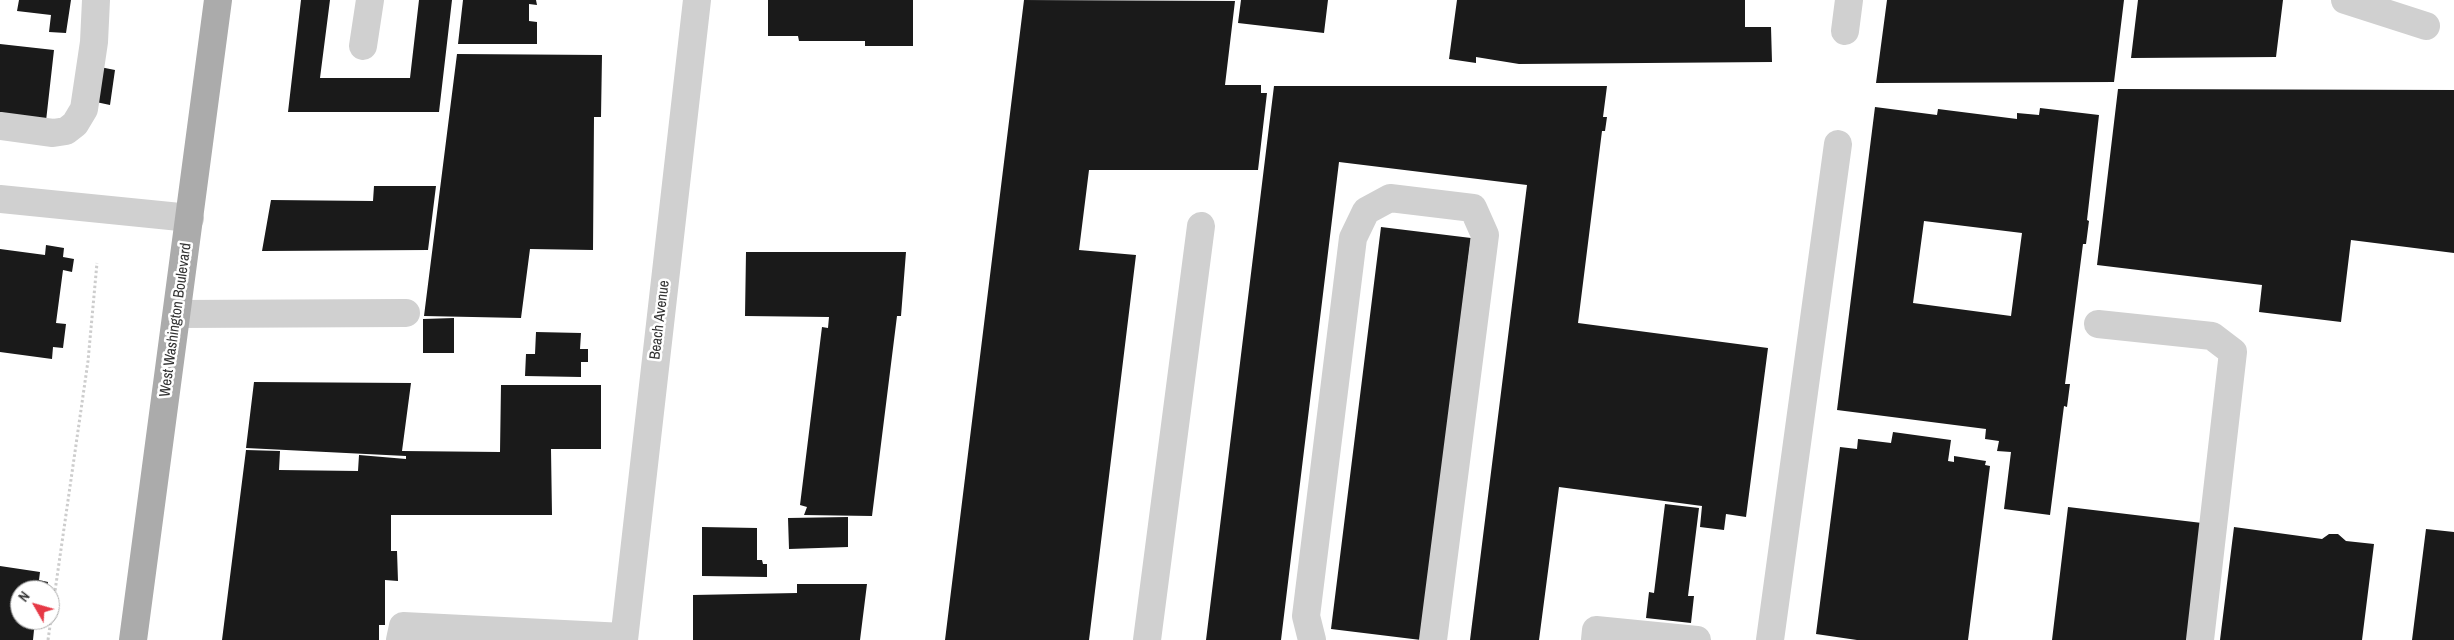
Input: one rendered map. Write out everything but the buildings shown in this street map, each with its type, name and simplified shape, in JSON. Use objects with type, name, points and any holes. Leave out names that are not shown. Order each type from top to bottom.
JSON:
[{"type":"main road","name":"West Washington Boulevard","points":[[133,640],[218,0]]},
{"type":"street","points":[[0,126],[53,133],[66,130],[75,124],[84,109],[94,42],[96,0]]},
{"type":"street","points":[[363,46],[370,0]]},
{"type":"street","name":"Beach Avenue","points":[[624,639],[697,0]]},
{"type":"street","points":[[1845,31],[1849,0]]},
{"type":"street","points":[[2345,0],[2426,26]]},
{"type":"street","points":[[1770,640],[1838,144]]},
{"type":"street","points":[[1312,640],[1306,616],[1353,238],[1366,211],[1390,198],[1473,208],[1485,235],[1432,640]]},
{"type":"street","points":[[0,199],[190,218]]},
{"type":"street","points":[[1147,640],[1201,226]]},
{"type":"street","points":[[177,314],[406,313]]},
{"type":"street","points":[[2098,324],[2212,336],[2233,352],[2200,640]]},
{"type":"street","points":[[401,633],[624,639]]},
{"type":"street","points":[[1596,635],[1697,640]]},
{"type":"path","points":[[48,640],[88,361],[97,262]]}]
